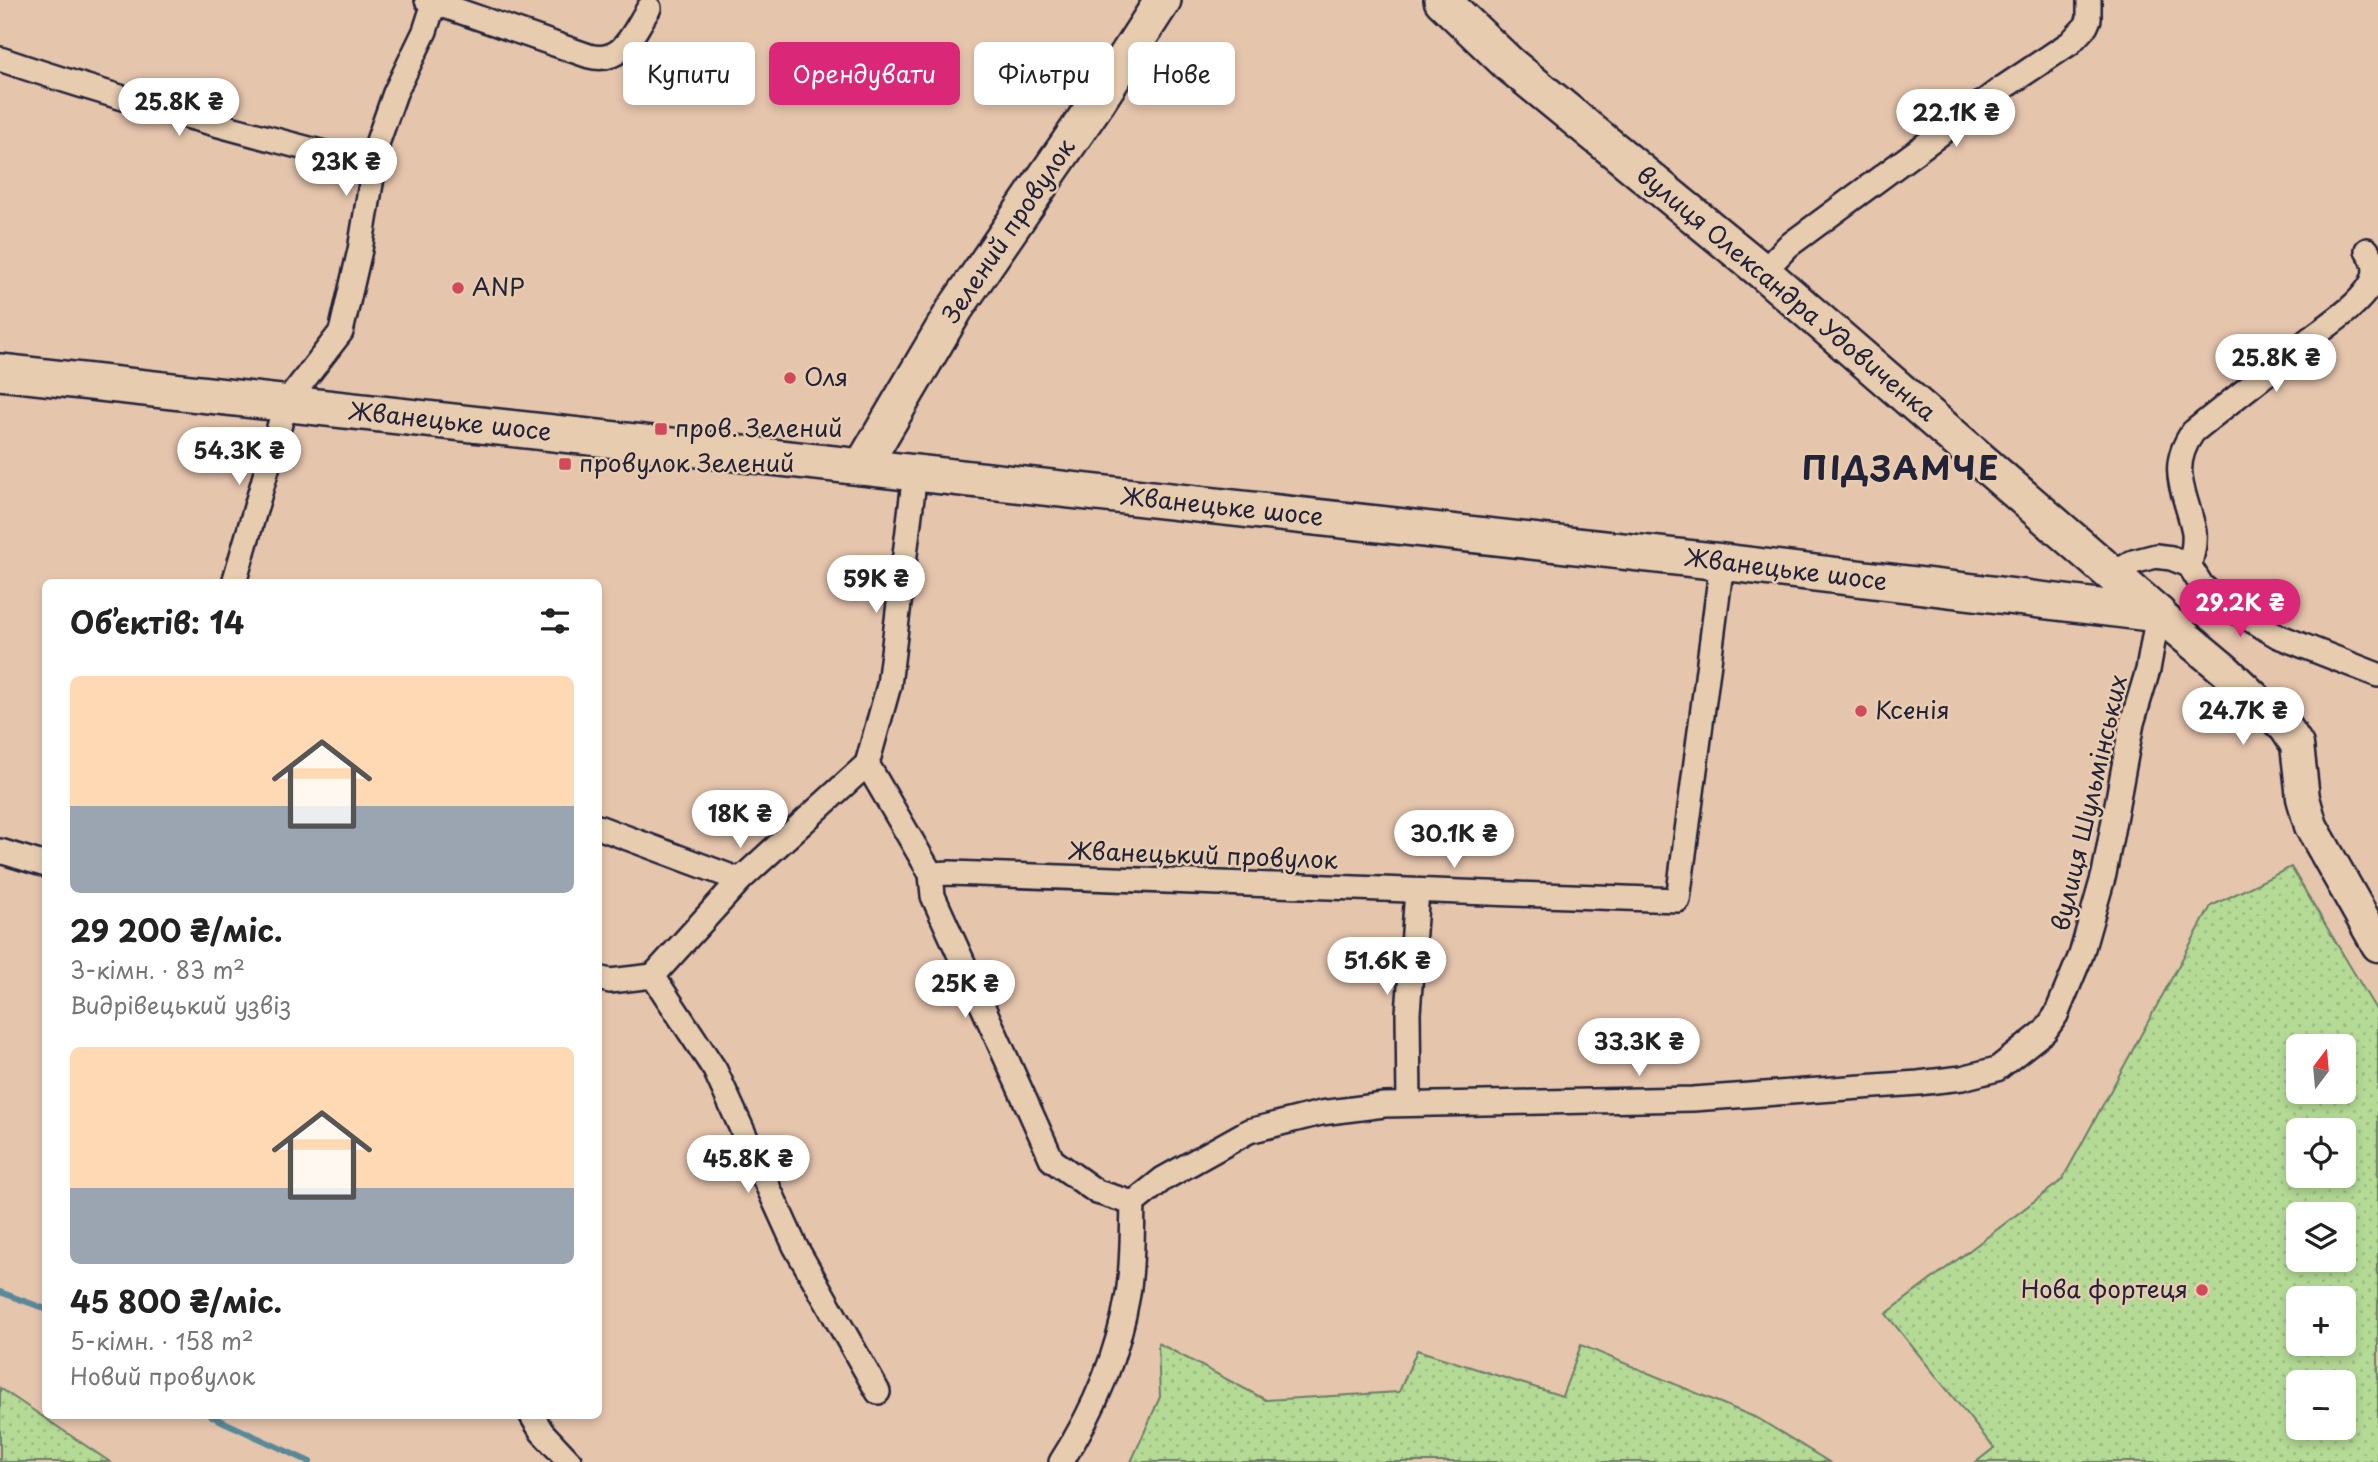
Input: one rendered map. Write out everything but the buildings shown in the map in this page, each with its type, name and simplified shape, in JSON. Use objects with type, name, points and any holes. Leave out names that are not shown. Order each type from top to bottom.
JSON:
[{"type":"main road","name":"Зелений провулок","points":[[862,467],[955,309],[1099,99],[1163,0]]},
{"type":"main road","name":"вулиця Олександра Удовиченка","points":[[1442,0],[1509,64],[1763,272],[2279,719],[2297,745],[2303,798],[2311,827],[2378,945]]},
{"type":"main road","name":"Жванецьке шосе","points":[[0,372],[1722,562],[2158,614]]},
{"type":"street","points":[[1763,272],[1788,246],[2001,89],[2070,43],[2086,26],[2089,19],[2089,0]]},
{"type":"street","points":[[235,579],[286,403],[341,332],[385,118],[425,31],[430,2],[589,56],[605,58],[613,57],[621,50],[649,8]]},
{"type":"street","points":[[0,59],[91,90],[174,114],[374,166]]},
{"type":"street","points":[[2189,565],[2194,550],[2194,533],[2181,492],[2180,473],[2186,442],[2193,432],[2337,318],[2365,292],[2371,284],[2376,268],[2367,250]]},
{"type":"street","points":[[602,979],[610,981],[653,976],[740,880],[867,764],[889,685],[915,473]]},
{"type":"street","points":[[2113,574],[2133,562],[2156,556],[2171,558],[2189,565],[2202,586],[2225,605],[2278,636],[2378,676]]},
{"type":"street","name":"Жванецький провулок","points":[[931,874],[1678,900],[1722,562]]},
{"type":"street","name":"вулиця Шульмінських","points":[[1133,1203],[1163,1179],[1250,1131],[1321,1112],[1409,1104],[1705,1098],[1929,1082],[1962,1078],[1997,1069],[2045,1031],[2056,1015],[2081,956],[2104,874],[2132,723],[2148,670],[2158,614]]},
{"type":"street","points":[[867,764],[931,874],[933,896],[1052,1160],[1097,1192],[1133,1203],[1132,1258],[1128,1294],[1119,1331],[1099,1393],[1061,1462]]},
{"type":"street","points":[[602,828],[740,880]]},
{"type":"street","points":[[0,851],[42,864]]},
{"type":"street","points":[[1409,1104],[1408,1013],[1417,891]]},
{"type":"street","points":[[653,976],[715,1070],[795,1246],[878,1392]]},
{"type":"street","points":[[534,1419],[569,1462]]},
{"type":"green space","points":[[2291,867],[2378,1013],[2378,1462],[1976,1462],[1994,1448],[1886,1314],[2062,1180],[2211,906]]},
{"type":"green space","points":[[1158,1343],[1266,1400],[1399,1392],[1417,1350],[1562,1396],[1581,1345],[1759,1419],[1829,1462],[1131,1462],[1160,1397]]},
{"type":"green space","points":[[0,1388],[42,1416],[42,1419],[46,1419],[110,1462],[0,1462]]},
{"type":"waterway","points":[[0,1292],[42,1308]]},
{"type":"waterway","points":[[217,1419],[310,1462]]},
{"type":"place","name":"ANP","points":[[458,288]]},
{"type":"place","name":"Оля","points":[[790,378]]},
{"type":"place","name":"пров. Зелений","points":[[661,429]]},
{"type":"place","name":"провулок Зелений","points":[[565,464]]},
{"type":"place","name":"Ксенія","points":[[1861,711]]},
{"type":"place","name":"Нова фортеця","points":[[2202,1290]]},
{"type":"district","name":"ПІДЗАМЧЕ","points":[[1901,469]]}]
